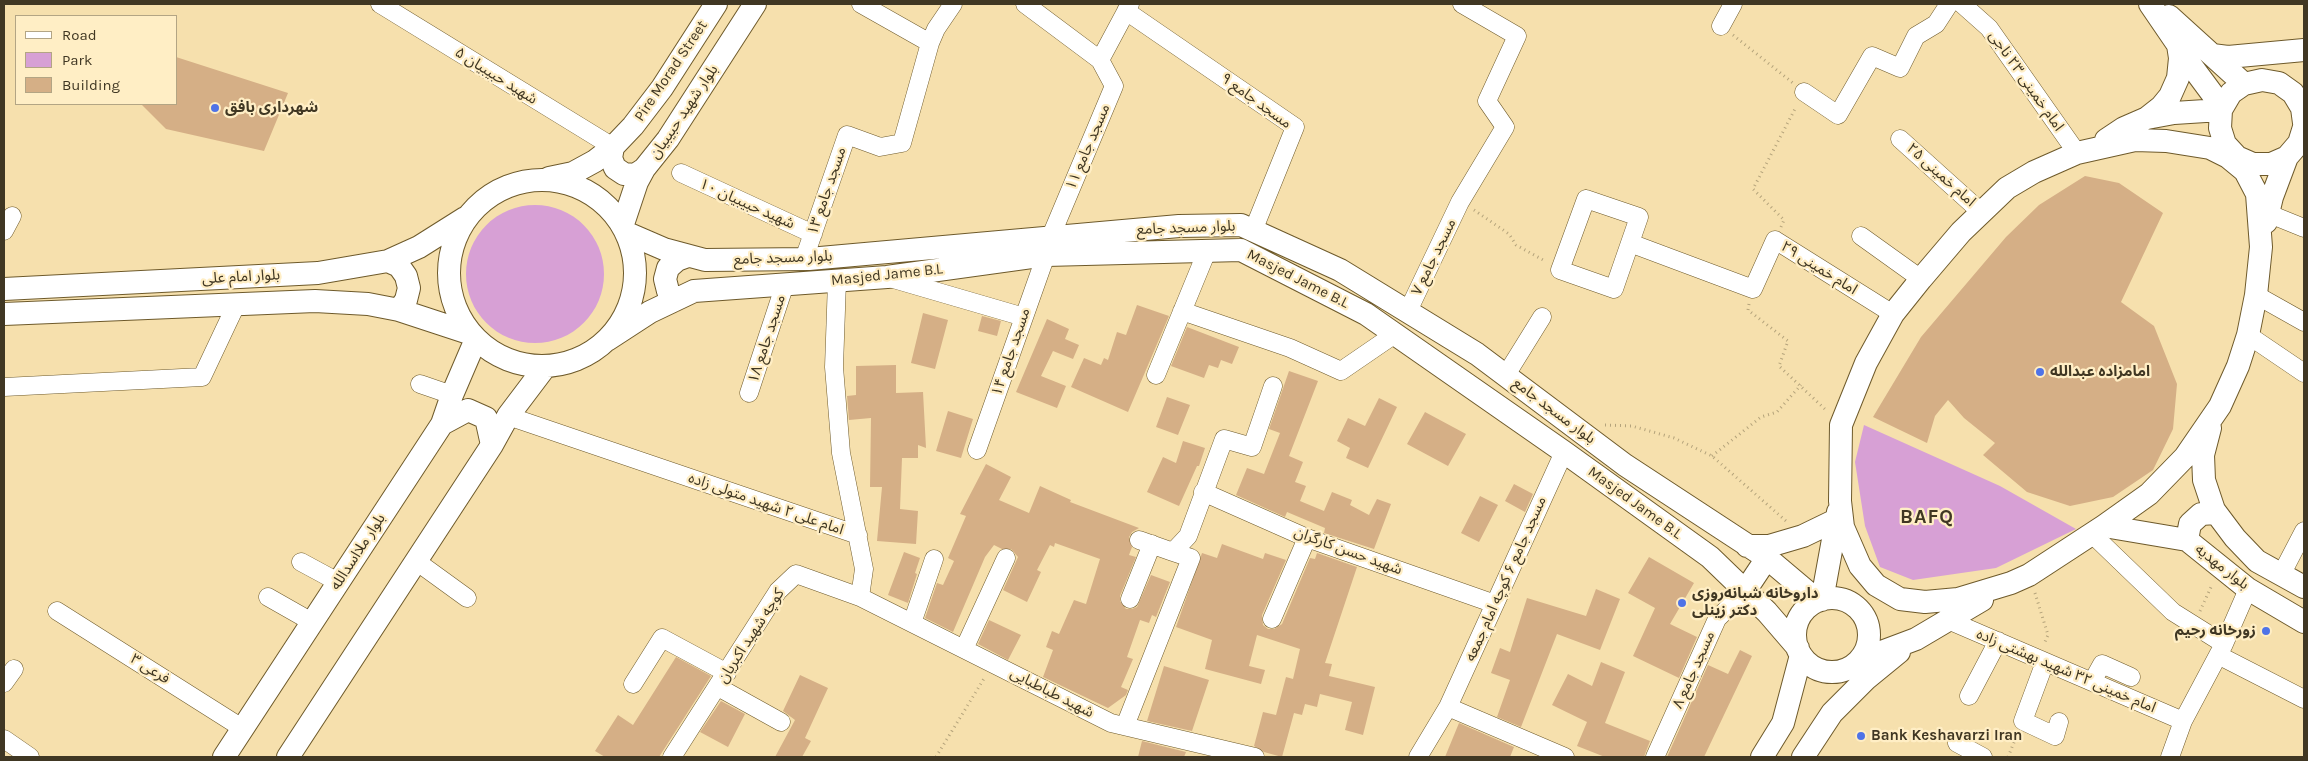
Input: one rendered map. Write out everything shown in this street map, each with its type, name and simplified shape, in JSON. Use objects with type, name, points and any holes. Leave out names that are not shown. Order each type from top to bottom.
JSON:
[{"type":"main road","name":"Pire Morad Street","points":[[546,179],[573,173],[613,148],[633,126],[662,88],[716,4]]},
{"type":"main road","name":"بلوار شهید حبیبیان","points":[[625,229],[637,182],[644,169],[668,139],[755,4]]},
{"type":"main road","points":[[2150,4],[2178,49],[2222,108]]},
{"type":"main road","points":[[1832,713],[1881,665],[1916,639],[2020,579],[2098,530],[2149,494],[2185,457],[2220,406],[2235,374],[2248,335],[2256,295],[2267,213],[2287,157],[2299,143],[2304,116],[2293,93],[2279,83],[2253,82],[2212,55],[2157,4]]},
{"type":"main road","points":[[2147,118],[2161,107],[2170,96],[2178,78],[2180,58],[2178,49]]},
{"type":"main road","points":[[2212,55],[2228,57],[2304,50]]},
{"type":"main road","points":[[2287,157],[2271,164],[2253,164],[2237,157],[2225,144],[2222,136],[2220,128],[2222,108],[2231,93],[2253,82],[2304,50]]},
{"type":"main road","points":[[1820,600],[1838,510],[1841,425],[1866,363],[1893,314],[1921,279],[1960,232],[2007,188],[2034,172],[2085,151],[2124,128],[2147,118],[2222,108]]},
{"type":"main road","points":[[2085,151],[2135,140],[2166,141],[2210,148],[2228,157],[2245,171],[2257,194],[2261,247]]},
{"type":"main road","points":[[613,148],[611,158],[615,168],[624,174],[635,175],[644,169]]},
{"type":"main road","points":[[546,179],[577,186],[604,202],[625,229],[635,260],[634,290],[625,317],[607,340],[589,354],[568,363],[545,366],[517,364],[491,352],[472,336],[454,307],[447,276],[452,245],[466,218],[488,196],[516,182],[546,179]]},
{"type":"main road","name":"بلوار امام علی","points":[[4,289],[318,273],[388,261],[419,247],[466,218]]},
{"type":"main road","name":"بلوار مسجد جامع","points":[[625,229],[664,249],[705,260],[804,259],[1048,245],[1179,226],[1241,225],[1340,270],[1477,354],[1625,465],[1767,558],[1820,600]]},
{"type":"main road","name":"Masjed Jame B.L","points":[[607,340],[650,312],[694,291],[887,277],[1048,245],[1207,251],[1241,250],[1366,314],[1564,452],[1710,558],[1745,591],[1799,651]]},
{"type":"main road","points":[[676,300],[668,291],[665,280],[668,268],[677,260],[688,256]]},
{"type":"main road","points":[[388,261],[399,266],[406,276],[409,288],[406,300],[399,310]]},
{"type":"main road","name":"بلوار امام علی","points":[[4,314],[315,301],[368,304],[399,310],[472,336]]},
{"type":"main road","name":"بلوار ملااسدالله","points":[[224,757],[442,424],[472,336]]},
{"type":"main road","points":[[288,757],[492,445],[508,416],[545,366]]},
{"type":"main road","points":[[442,424],[468,410],[486,418],[492,445]]},
{"type":"main road","name":"بلوار مهدیه","points":[[2212,418],[2203,455],[2204,480],[2216,513],[2235,538],[2257,561],[2304,588]]},
{"type":"main road","points":[[1748,546],[1769,546],[1803,536],[1838,510]]},
{"type":"main road","points":[[1838,510],[1843,527],[1860,566],[1876,586],[1900,599],[1925,602],[1958,600],[2020,579]]},
{"type":"main road","points":[[2187,540],[2190,524],[2201,514],[2216,513]]},
{"type":"main road","name":"بلوار مهدیه","points":[[2098,530],[2187,540],[2248,589],[2304,622]]},
{"type":"main road","points":[[1745,591],[1767,558]]},
{"type":"main road","points":[[1762,757],[1783,722],[1799,651],[1796,637],[1801,616],[1809,607],[1820,600],[1834,598],[1846,601],[1856,607],[1864,616],[1869,638],[1866,650],[1858,661],[1832,713],[1803,757]]},
{"type":"main road","points":[[1799,651],[1810,664],[1821,670],[1833,672],[1846,669],[1858,661],[1916,639]]},
{"type":"street","name":"شهید حبیبیان ۵","points":[[380,4],[402,9],[613,148]]},
{"type":"street","points":[[861,4],[930,43],[936,29],[953,4]]},
{"type":"street","points":[[1025,4],[1100,60],[1128,7]]},
{"type":"street","name":"مسجد جامع ۷","points":[[1408,311],[1460,202],[1505,127],[1487,101],[1517,36],[1462,4]]},
{"type":"street","points":[[1721,26],[1733,4]]},
{"type":"street","points":[[1804,92],[1838,115],[1872,56],[1900,68],[1916,36],[1936,24],[1949,4]]},
{"type":"street","name":"امام خمینی ۲۳ ناجی","points":[[1971,6],[2085,151]]},
{"type":"street","name":"مسجد جامع ۹","points":[[1128,7],[1295,127],[1253,231]]},
{"type":"street","name":"مسجد جامع ۱۳","points":[[804,259],[847,135],[880,147],[902,143],[930,43]]},
{"type":"street","name":"مسجد جامع ۱۱","points":[[1048,245],[1114,86],[1100,60]]},
{"type":"street","name":"امام خمینی ۲۵","points":[[1900,139],[1982,212]]},
{"type":"street","name":"شهید حبیبیان ۱۰","points":[[681,173],[813,234]]},
{"type":"street","points":[[1586,199],[1639,217],[1630,243],[1614,289],[1560,270],[1586,199]]},
{"type":"street","points":[[2267,213],[2304,228]]},
{"type":"street","points":[[1861,236],[1921,279]]},
{"type":"street","name":"امام خمینی ۲۹","points":[[1753,289],[1775,240],[1893,314]]},
{"type":"street","points":[[1630,243],[1753,289]]},
{"type":"street","name":"مسجد جامع ۱۴","points":[[977,450],[1048,245]]},
{"type":"street","points":[[1156,375],[1207,251]]},
{"type":"street","points":[[887,277],[1024,317]]},
{"type":"street","points":[[837,281],[834,367],[841,453],[864,569],[860,597]]},
{"type":"street","name":"مسجد جامع ۱۸","points":[[749,393],[785,284]]},
{"type":"street","points":[[2256,295],[2304,322]]},
{"type":"street","points":[[4,387],[202,377],[236,304]]},
{"type":"street","points":[[1182,311],[1290,348],[1341,372],[1395,334]]},
{"type":"street","points":[[1506,375],[1542,317]]},
{"type":"street","points":[[2248,335],[2304,373]]},
{"type":"street","points":[[420,384],[452,395]]},
{"type":"street","points":[[1173,552],[1188,536],[1224,439],[1252,447],[1273,386]]},
{"type":"street","name":"امام علی ۲ شهید متولی زاده","points":[[508,416],[858,535]]},
{"type":"street","name":"مسجد جامع ۶ کوچه امام جمعه","points":[[1418,757],[1448,707],[1564,452]]},
{"type":"street","name":"شهید حسن کارگران","points":[[1203,492],[1307,538],[1495,604]]},
{"type":"street","points":[[2098,530],[2173,612],[2190,623],[2221,649],[2304,699]]},
{"type":"street","points":[[2281,575],[2304,531]]},
{"type":"street","points":[[1272,619],[1307,538]]},
{"type":"street","points":[[1125,726],[1191,558],[1145,542],[1130,599]]},
{"type":"street","points":[[964,649],[1006,558]]},
{"type":"street","points":[[912,623],[934,559]]},
{"type":"street","points":[[416,561],[467,598]]},
{"type":"street","points":[[301,562],[338,582]]},
{"type":"street","name":"کوچه شهید اکبریان","points":[[672,757],[778,591],[796,574],[860,597]]},
{"type":"street","points":[[2170,757],[2183,721],[2221,649],[2248,589]]},
{"type":"street","name":"مسجد جامع ۸","points":[[1655,757],[1717,620],[1745,591]]},
{"type":"street","points":[[268,596],[312,622]]},
{"type":"street","name":"شهید طباطبایی","points":[[860,597],[1103,719],[1256,757]]},
{"type":"street","name":"فرعی ۳","points":[[57,611],[242,728]]},
{"type":"street","name":"امام خمینی ۳۲ شهید بهشتی زاده","points":[[1948,620],[2183,721]]},
{"type":"street","points":[[633,684],[662,638],[781,722]]},
{"type":"street","points":[[1969,696],[1998,642]]},
{"type":"street","points":[[2041,660],[2023,721],[2055,736],[2059,722]]},
{"type":"street","points":[[2092,682],[2102,664],[2131,676]]},
{"type":"street","points":[[1448,707],[1565,757]]},
{"type":"street","points":[[4,738],[30,757]]},
{"type":"street","points":[[1957,743],[1983,757]]},
{"type":"path","points":[[1721,26],[1804,92],[1753,189],[1784,220],[1775,240]]},
{"type":"path","points":[[1460,202],[1509,234],[1516,245],[1560,270]]},
{"type":"path","points":[[1753,289],[1748,310],[1788,341],[1779,366],[1841,425]]},
{"type":"path","points":[[1712,456],[1761,417],[1777,412],[1801,385]]},
{"type":"path","points":[[1569,422],[1632,426],[1674,438],[1712,456],[1803,536]]},
{"type":"path","points":[[2190,623],[2204,606],[2220,566]]},
{"type":"path","points":[[2020,579],[2048,635],[2041,660]]},
{"type":"path","points":[[936,757],[993,663]]},
{"type":"path","points":[[2008,757],[2023,721]]},
{"type":"green space","points":[[535,205],[561,210],[584,225],[599,248],[604,274],[599,300],[584,323],[561,338],[535,343],[509,338],[486,323],[471,300],[466,274],[471,248],[486,225],[509,210]]},
{"type":"green space","points":[[1864,425],[2000,486],[2076,529],[1996,568],[1913,580],[1880,567],[1865,526],[1855,462]]},
{"type":"building","name":"شهرداری بافق","points":[[178,58],[288,93],[264,151],[166,129],[142,105],[178,105]]},
{"type":"building","points":[[2085,176],[2119,183],[2163,213],[2121,302],[2154,326],[2177,384],[2173,429],[2153,470],[2113,497],[2070,506],[2027,492],[1983,455],[1995,443],[1964,418],[1948,400],[1935,416],[1927,443],[1873,417],[1921,337],[2006,237],[2039,205]]},
{"type":"building","points":[[1137,305],[1169,316],[1128,412],[1071,387],[1084,358],[1101,365],[1104,358],[1108,360],[1117,332],[1126,335]]},
{"type":"building","points":[[923,313],[948,320],[935,369],[911,363]]},
{"type":"building","points":[[982,316],[1001,321],[997,336],[978,331]]},
{"type":"building","points":[[1047,319],[1069,329],[1065,339],[1079,345],[1073,359],[1053,351],[1041,376],[1066,386],[1057,408],[1016,392]]},
{"type":"building","points":[[1187,327],[1239,347],[1232,364],[1221,360],[1218,368],[1209,365],[1204,378],[1171,366]]},
{"type":"building","points":[[896,365],[896,393],[923,392],[926,448],[918,445],[918,458],[902,458],[900,509],[918,511],[916,544],[877,541],[882,487],[870,487],[871,418],[849,420],[847,396],[856,395],[856,366]]},
{"type":"building","points":[[1289,371],[1318,381],[1289,456],[1303,462],[1295,482],[1306,486],[1300,501],[1324,511],[1332,492],[1352,500],[1350,505],[1369,515],[1377,499],[1391,504],[1374,549],[1324,533],[1325,528],[1287,512],[1285,517],[1236,495],[1247,468],[1264,474],[1280,433],[1269,429]]},
{"type":"building","points":[[1167,397],[1190,405],[1178,435],[1156,427]]},
{"type":"building","points":[[1379,398],[1397,407],[1368,468],[1346,458],[1350,448],[1337,441],[1348,418],[1365,426]]},
{"type":"building","points":[[948,411],[973,419],[961,458],[936,451]]},
{"type":"building","points":[[1425,412],[1466,434],[1448,466],[1407,444]]},
{"type":"building","points":[[1183,441],[1205,448],[1199,466],[1197,466],[1179,506],[1147,492],[1163,457],[1176,463]]},
{"type":"building","points":[[986,464],[1011,477],[999,500],[1029,513],[1040,486],[1071,500],[1070,502],[1139,528],[1132,532],[1129,537],[1132,547],[1129,555],[1136,557],[1120,596],[1120,601],[1126,609],[1137,607],[1151,575],[1170,582],[1156,617],[1152,615],[1149,623],[1140,620],[1127,657],[1133,659],[1121,687],[1128,690],[1126,695],[1108,708],[1043,677],[1053,650],[1046,647],[1052,631],[1059,634],[1074,600],[1086,604],[1100,559],[1055,543],[1054,547],[1050,545],[1037,570],[1041,572],[1027,602],[1003,590],[1018,557],[1011,549],[1002,549],[994,545],[985,557],[953,632],[925,618],[937,583],[943,585],[954,561],[948,558],[966,516],[960,514]]},
{"type":"building","points":[[1514,484],[1533,494],[1525,512],[1505,501]]},
{"type":"building","points":[[1480,496],[1498,505],[1479,542],[1461,533]]},
{"type":"building","points":[[1222,544],[1263,559],[1265,553],[1286,560],[1262,615],[1263,625],[1268,629],[1274,629],[1282,624],[1310,558],[1315,559],[1317,553],[1357,567],[1325,663],[1332,664],[1329,676],[1375,687],[1363,735],[1345,730],[1352,702],[1320,694],[1317,707],[1305,704],[1302,715],[1294,713],[1282,757],[1264,752],[1254,746],[1263,712],[1276,715],[1286,677],[1293,679],[1300,649],[1257,635],[1249,666],[1265,670],[1261,684],[1205,669],[1212,640],[1176,627],[1202,553],[1217,558]]},
{"type":"building","points":[[904,552],[920,558],[908,603],[888,595]]},
{"type":"building","points":[[1649,557],[1694,583],[1670,624],[1697,637],[1679,678],[1633,656],[1655,608],[1628,593]]},
{"type":"building","points":[[1596,589],[1620,599],[1600,650],[1557,634],[1521,727],[1497,717],[1510,680],[1491,673],[1500,648],[1510,652],[1527,598],[1586,616]]},
{"type":"building","points":[[989,620],[1021,635],[1008,660],[978,644]]},
{"type":"building","points":[[1740,650],[1752,656],[1704,757],[1667,757],[1708,665],[1728,674]]},
{"type":"building","points":[[676,657],[711,676],[659,757],[605,757],[595,751],[618,715],[633,725]]},
{"type":"building","points":[[1601,662],[1625,672],[1605,723],[1650,741],[1644,757],[1605,757],[1577,746],[1587,722],[1552,705],[1568,674],[1592,686]]},
{"type":"building","points":[[1164,666],[1209,680],[1192,731],[1147,721]]},
{"type":"building","points":[[800,675],[828,688],[805,738],[811,741],[802,757],[775,757],[795,720],[783,711]]},
{"type":"building","points":[[721,701],[745,714],[728,747],[700,732]]},
{"type":"building","points":[[1459,723],[1514,747],[1510,757],[1445,757]]},
{"type":"building","points":[[1142,741],[1186,752],[1184,757],[1138,757]]},
{"type":"place","name":"شهرداری بافق","points":[[215,108]]},
{"type":"place","name":"امامزاده عبدالله","points":[[2040,372]]},
{"type":"place","name":"داروخانه شبانه‌روزی دکتر زینلی","points":[[1682,603]]},
{"type":"place","name":"زورخانه رحیم","points":[[2266,631]]},
{"type":"place","name":"Bank Keshavarzi Iran","points":[[1861,736]]},
{"type":"district","name":"BAFQ","points":[[1927,517]]}]
